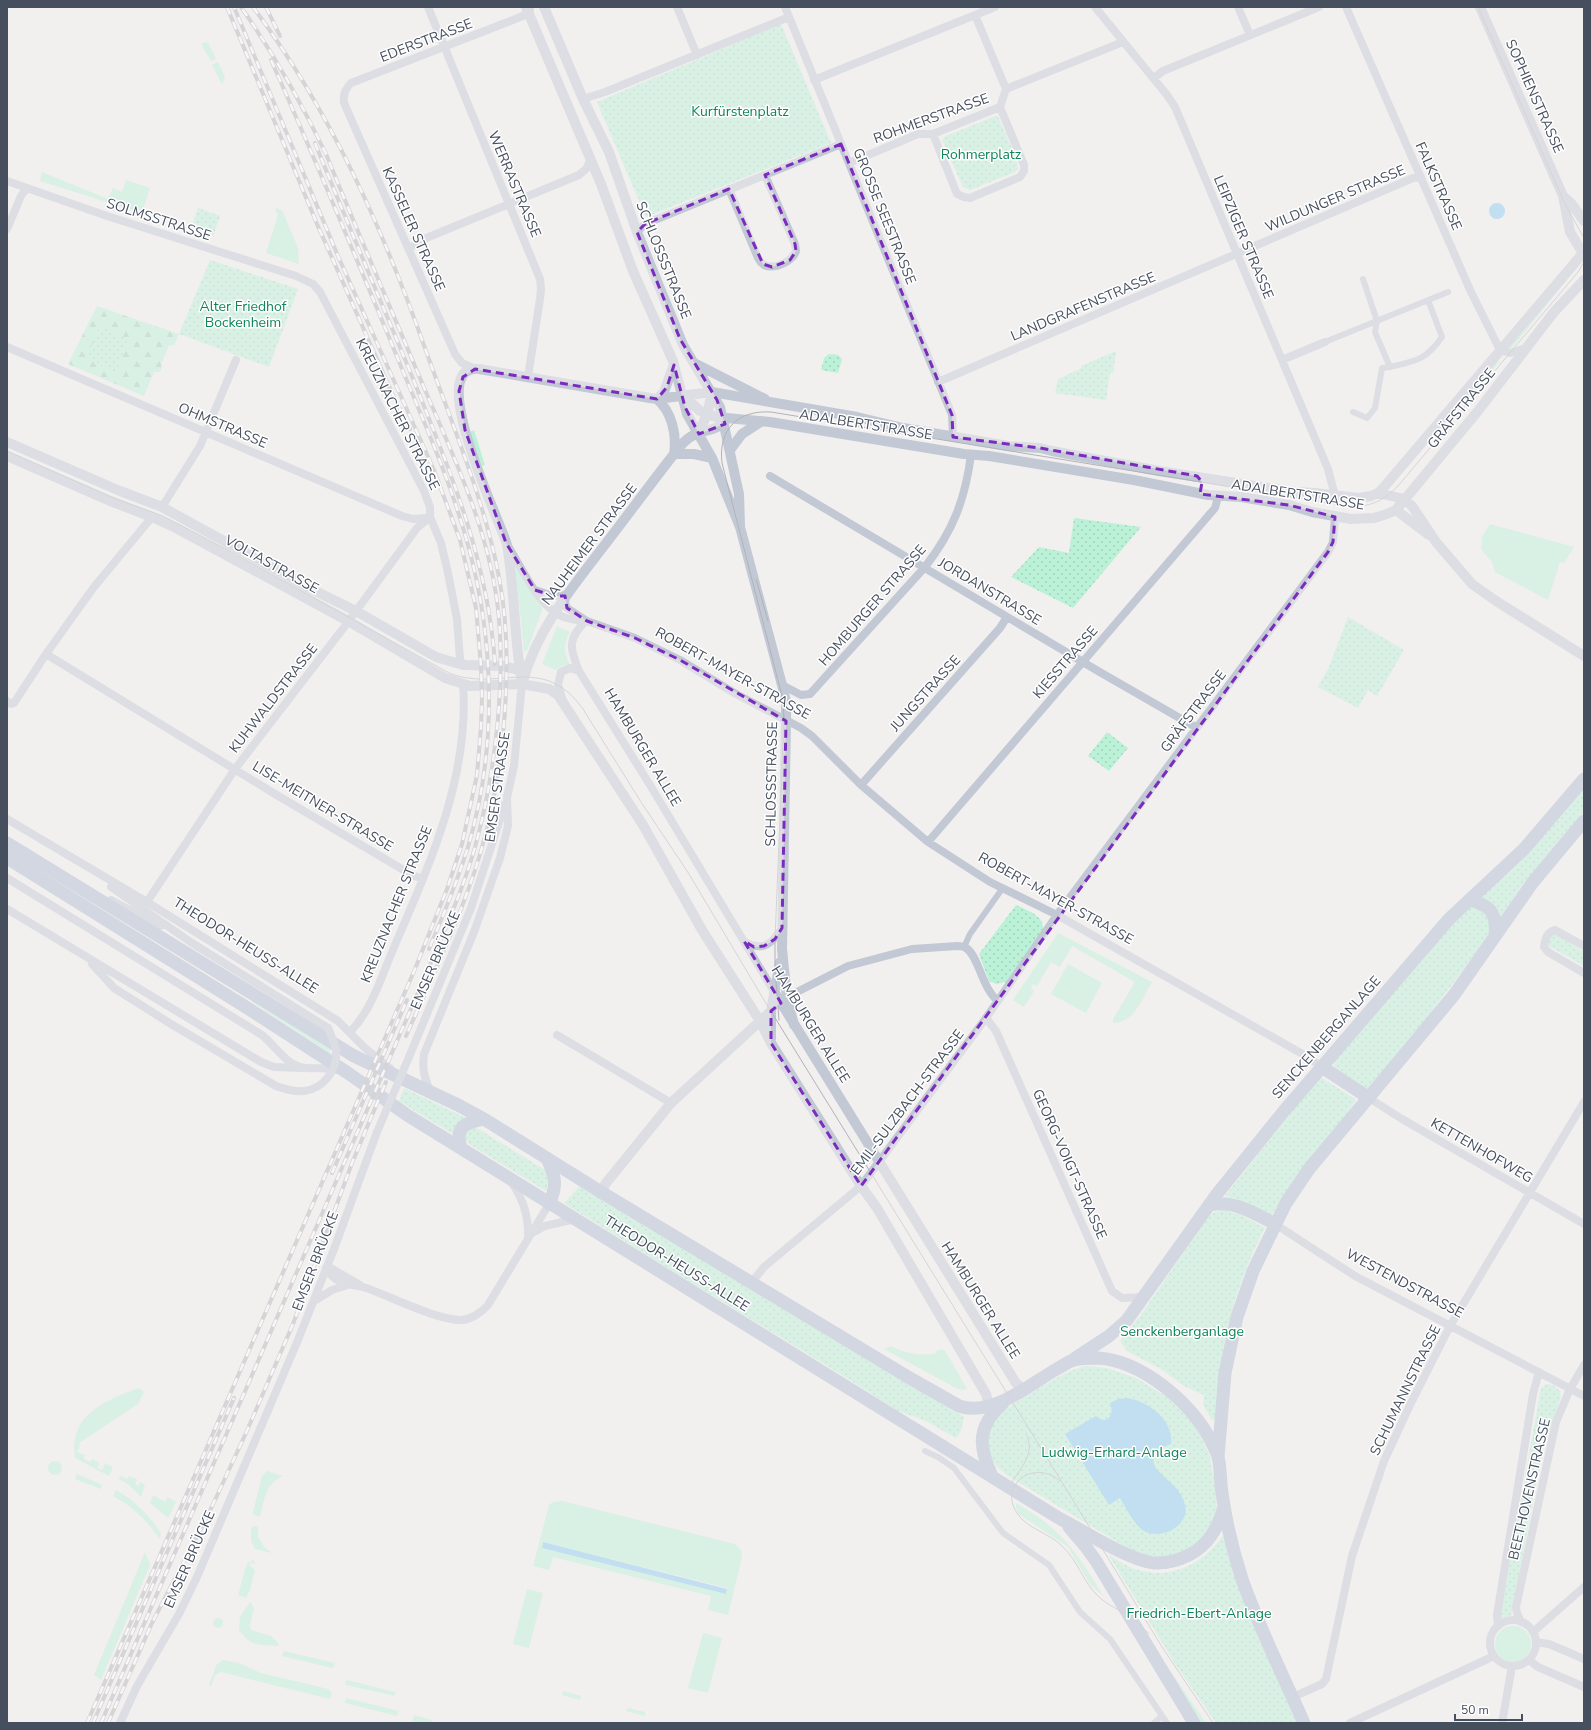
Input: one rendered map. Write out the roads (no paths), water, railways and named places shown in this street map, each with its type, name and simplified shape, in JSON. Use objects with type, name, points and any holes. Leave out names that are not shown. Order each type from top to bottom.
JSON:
[{"type":"main road","name":"SENCKENBERGANLAGE","points":[[1072,1360],[1117,1329],[1127,1320],[1210,1205],[1261,1138],[1433,938],[1469,900],[1524,849],[1584,779]]},
{"type":"main road","points":[[1304,1723],[1253,1610],[1232,1546],[1224,1505],[1218,1457],[1225,1373],[1231,1340],[1240,1305],[1250,1276],[1275,1224],[1309,1169],[1454,995],[1534,882],[1584,821]]},
{"type":"main road","name":"THEODOR-HEUSS-ALLEE","points":[[7,843],[354,1056],[484,1119],[600,1192],[934,1392],[965,1408],[987,1409]]},
{"type":"main road","name":"THEODOR-HEUSS-ALLEE","points":[[7,858],[192,973],[348,1073],[407,1115],[509,1179],[992,1476]]},
{"type":"main road","points":[[1469,900],[1482,904],[1492,911],[1496,920],[1495,936]]},
{"type":"main road","name":"ROBERT-MAYER-STRASSE","points":[[1322,1067],[1369,1098]]},
{"type":"main road","points":[[460,1148],[458,1136],[463,1126],[472,1121],[484,1119]]},
{"type":"main road","points":[[547,1158],[555,1180],[554,1191],[549,1204]]},
{"type":"main road","name":"WESTENDSTRASSE","points":[[1210,1205],[1225,1203],[1239,1207],[1275,1224]]},
{"type":"main road","points":[[1218,1457],[1205,1429],[1191,1410],[1171,1392],[1156,1381],[1132,1368],[1098,1358],[1072,1360],[1006,1400],[987,1409],[982,1435],[984,1456],[992,1476],[1057,1517],[1132,1557],[1155,1563],[1179,1560],[1200,1549],[1215,1532],[1224,1505]]},
{"type":"main road","points":[[1057,1517],[1076,1534],[1096,1561],[1194,1723]]},
{"type":"street","name":"WERRASTRASSE","points":[[428,7],[538,275],[541,288],[528,377]]},
{"type":"street","name":"SCHLOSSSTRASSE","points":[[544,7],[583,99],[609,152],[637,232],[683,345],[720,407],[724,419],[739,494],[740,527]]},
{"type":"street","points":[[676,7],[696,55]]},
{"type":"street","name":"GROSSE SEESTRASSE","points":[[785,7],[952,415],[953,437]]},
{"type":"street","points":[[814,80],[995,7]]},
{"type":"street","name":"LEIPZIGER STRASSE","points":[[1096,7],[1117,32],[1122,41],[1154,78],[1175,107],[1328,469],[1335,496]]},
{"type":"street","points":[[1238,7],[1250,35]]},
{"type":"street","points":[[1154,78],[1163,71],[1319,7]]},
{"type":"street","name":"FALKSTRASSE","points":[[1346,7],[1471,292],[1500,350]]},
{"type":"street","name":"SOPHIENSTRASSE","points":[[1480,7],[1563,196],[1570,232],[1583,254]]},
{"type":"street","name":"SCHLOSSSTRASSE","points":[[518,18],[529,9],[620,231],[633,271],[674,365],[685,407],[712,458],[740,527],[786,701],[782,949],[784,1000],[794,1025]]},
{"type":"street","points":[[974,15],[1006,89]]},
{"type":"street","points":[[568,105],[605,92],[789,17]]},
{"type":"street","name":"EDERSTRASSE","points":[[346,89],[351,83],[518,18]]},
{"type":"street","name":"ROHMERSTRASSE","points":[[849,163],[918,134],[933,134],[1000,107],[1006,89],[1111,47],[1122,41]]},
{"type":"street","name":"KASSELER STRASSE","points":[[346,89],[344,103],[379,186],[409,249],[457,358],[462,363],[476,369]]},
{"type":"street","points":[[933,134],[958,194],[970,198],[1020,177],[1024,171],[1024,165],[1000,107]]},
{"type":"street","points":[[637,232],[645,224],[841,144]]},
{"type":"street","points":[[409,249],[419,241],[579,175],[586,169],[591,159]]},
{"type":"street","points":[[730,189],[758,258],[763,264],[772,267],[790,260],[796,251],[795,244],[765,175]]},
{"type":"street","name":"WILDUNGER STRASSE","points":[[1237,254],[1413,178],[1421,177]]},
{"type":"street","name":"SOLMSSTRASSE","points":[[7,181],[26,189],[305,279]]},
{"type":"street","points":[[7,229],[21,196],[26,189]]},
{"type":"street","name":"SOPHIENSTRASSE","points":[[1563,196],[1571,203],[1584,221]]},
{"type":"street","name":"LANDGRAFENSTRASSE","points":[[938,382],[1237,254]]},
{"type":"street","name":"GRÄFSTRASSE","points":[[1378,493],[1583,254]]},
{"type":"street","name":"KREUZNACHER STRASSE","points":[[305,279],[313,284],[320,292],[424,491],[430,507],[430,517],[441,543],[448,573],[456,619],[460,659],[463,665]]},
{"type":"street","points":[[1363,279],[1377,321],[1375,332],[1390,367]]},
{"type":"street","name":"GRÄFSTRASSE","points":[[1396,510],[1478,411],[1554,312],[1584,280]]},
{"type":"street","points":[[1573,292],[1584,291]]},
{"type":"street","points":[[1282,360],[1448,292]]},
{"type":"street","points":[[1353,412],[1367,418],[1375,408],[1382,368],[1422,359],[1434,348],[1442,337],[1428,300]]},
{"type":"street","name":"OHMSTRASSE","points":[[7,347],[402,516],[420,519],[430,517]]},
{"type":"street","points":[[1500,350],[1510,353],[1526,348]]},
{"type":"street","points":[[162,507],[198,450],[236,360]]},
{"type":"street","points":[[694,363],[772,403]]},
{"type":"street","points":[[674,365],[667,387],[657,399],[663,404],[673,429],[676,442],[674,454],[694,454],[712,458]]},
{"type":"street","points":[[476,369],[467,372],[460,381],[459,399],[471,453],[506,543],[535,590],[548,607],[555,612]]},
{"type":"street","name":"ADALBERTSTRASSE","points":[[476,369],[528,377],[598,391],[657,399],[712,392],[857,417],[903,428],[953,437],[1008,446],[1040,448],[1278,490],[1365,498],[1378,493]]},
{"type":"street","name":"NAUHEIMER STRASSE","points":[[522,684],[540,636],[566,595],[682,444],[698,433],[707,415],[712,392]]},
{"type":"street","name":"ADALBERTSTRASSE","points":[[683,395],[700,411],[707,415],[724,419],[762,421],[968,454],[989,456],[1134,480],[1218,497],[1241,497],[1289,505],[1335,517],[1363,520],[1383,516],[1396,510]]},
{"type":"street","name":"NAUHEIMER STRASSE","points":[[698,433],[703,433],[720,426],[724,419]]},
{"type":"street","points":[[730,450],[742,434],[762,421]]},
{"type":"street","points":[[943,450],[953,437]]},
{"type":"street","points":[[953,437],[954,442],[968,454]]},
{"type":"street","name":"VOLTASTRASSE","points":[[7,442],[120,491],[162,507],[309,588],[356,611],[436,656],[463,665],[503,666],[519,670]]},
{"type":"street","points":[[1051,466],[1046,461],[1047,457],[1052,451]]},
{"type":"street","name":"HOMBURGER STRASSE","points":[[782,685],[801,695],[810,694],[925,567],[936,553],[959,511],[967,478],[968,454]]},
{"type":"street","name":"VOLTASTRASSE","points":[[7,456],[110,501],[152,517],[203,542],[348,622],[439,675],[470,686],[522,684]]},
{"type":"street","name":"GRÄFSTRASSE","points":[[1396,510],[1392,495],[1392,485],[1398,470]]},
{"type":"street","name":"JORDANSTRASSE","points":[[770,476],[925,567],[1082,662],[1197,728]]},
{"type":"street","points":[[1194,492],[1202,486],[1202,480],[1197,476]]},
{"type":"street","points":[[1378,493],[1404,499],[1416,510],[1436,542],[1472,584],[1496,601],[1561,640],[1584,656]]},
{"type":"street","name":"KIESSTRASSE","points":[[928,842],[1215,508],[1218,497]]},
{"type":"street","points":[[1396,510],[1436,542]]},
{"type":"street","points":[[9,703],[16,701],[46,654],[94,587],[152,517]]},
{"type":"street","name":"KUHWALDSTRASSE","points":[[147,902],[235,769],[348,622],[417,528],[430,517]]},
{"type":"street","name":"GRÄFSTRASSE","points":[[1057,915],[1328,552],[1333,542],[1335,517]]},
{"type":"street","points":[[506,543],[515,610],[519,670],[522,684],[549,689],[562,698]]},
{"type":"street","points":[[535,590],[544,595],[566,595]]},
{"type":"street","name":"ROBERT-MAYER-STRASSE","points":[[566,595],[565,603],[567,608],[586,622]]},
{"type":"street","name":"ROBERT-MAYER-STRASSE","points":[[555,612],[562,616],[630,636],[661,651],[801,728],[812,736],[861,785],[928,842],[1002,889],[1057,915],[1306,1056],[1322,1067]]},
{"type":"street","name":"JUNGSTRASSE","points":[[861,785],[1000,628],[1007,617]]},
{"type":"street","name":"HAMBURGER ALLEE","points":[[586,622],[576,632],[571,647],[573,657],[579,671],[650,784],[775,993],[784,1000]]},
{"type":"street","points":[[1561,640],[1584,650]]},
{"type":"street","name":"LISE-MEITNER-STRASSE","points":[[46,654],[275,794],[412,875],[422,879]]},
{"type":"street","points":[[579,671],[570,668],[561,672],[558,685],[562,698],[643,826],[702,930],[760,1021],[771,1043],[861,1186],[881,1215],[986,1394],[987,1409]]},
{"type":"street","name":"KREUZNACHER STRASSE","points":[[350,1032],[364,1014],[438,842],[457,770],[461,744],[463,684]]},
{"type":"street","name":"EMSER STRASSE","points":[[431,1092],[424,1078],[422,1068],[424,1054],[476,927],[500,858],[508,826],[507,797],[515,760],[522,684]]},
{"type":"street","name":"EMSER BRÜCKE","points":[[120,1723],[137,1686],[179,1614],[314,1301],[371,1146],[472,908],[507,797]]},
{"type":"street","name":"THEODOR-HEUSS-ALLEE","points":[[7,819],[147,902],[338,1021],[365,1048],[408,1082]]},
{"type":"street","name":"THEODOR-HEUSS-ALLEE","points":[[57,849],[192,943],[328,1028],[336,1051],[334,1066],[325,1081],[318,1086],[304,1091],[276,1086],[171,1024],[114,988],[85,956]]},
{"type":"street","name":"THEODOR-HEUSS-ALLEE","points":[[28,856],[192,943]]},
{"type":"street","name":"THEODOR-HEUSS-ALLEE","points":[[7,878],[262,1035],[271,1042],[286,1059],[297,1066],[306,1068]]},
{"type":"street","points":[[964,946],[970,934],[1002,889]]},
{"type":"street","name":"THEODOR-HEUSS-ALLEE","points":[[7,909],[261,1062],[274,1067],[294,1069],[326,1068],[348,1073]]},
{"type":"street","name":"EMIL-SULZBACH-STRASSE","points":[[752,1282],[764,1267],[861,1186],[986,1018],[1057,915]]},
{"type":"street","points":[[744,941],[754,947],[764,946],[771,943],[782,928]]},
{"type":"street","points":[[1584,946],[1555,930],[1551,931],[1547,935],[1544,946],[1548,952],[1584,973]]},
{"type":"street","points":[[600,1192],[671,1103],[784,1000],[848,966],[912,949],[941,946],[964,946]]},
{"type":"street","points":[[964,946],[973,958],[989,992],[998,1001]]},
{"type":"street","name":"SCHLOSSSTRASSE","points":[[771,1043],[771,1011],[782,949]]},
{"type":"street","name":"GEORG-VOIGT-STRASSE","points":[[986,1018],[996,1031],[1112,1291],[1122,1298],[1144,1297]]},
{"type":"street","name":"HAMBURGER ALLEE","points":[[794,1025],[1016,1383],[1024,1389]]},
{"type":"street","points":[[557,1035],[671,1103]]},
{"type":"street","name":"KETTENHOFWEG","points":[[1369,1098],[1402,1119],[1584,1224]]},
{"type":"street","name":"SCHUMANNSTRASSE","points":[[1293,1697],[1322,1684],[1326,1679],[1352,1556],[1384,1461],[1410,1405],[1450,1326],[1584,1102]]},
{"type":"street","points":[[509,1179],[519,1193],[524,1206],[530,1236]]},
{"type":"street","points":[[327,1267],[338,1280],[349,1285],[364,1288],[446,1318],[463,1320],[484,1309],[549,1204]]},
{"type":"street","points":[[530,1236],[545,1226],[575,1219]]},
{"type":"street","name":"WESTENDSTRASSE","points":[[1275,1224],[1356,1276],[1584,1396]]},
{"type":"street","points":[[327,1267],[348,1277],[364,1288]]},
{"type":"street","points":[[314,1301],[332,1290],[349,1285]]},
{"type":"street","name":"BEETHOVENSTRASSE","points":[[1522,1622],[1517,1613],[1516,1607],[1547,1458],[1556,1422],[1570,1389],[1584,1365]]},
{"type":"street","name":"BEETHOVENSTRASSE","points":[[1498,1626],[1501,1592],[1533,1394],[1539,1372]]},
{"type":"street","points":[[925,1450],[955,1466],[1003,1533],[1049,1565],[1080,1612],[1110,1639],[1167,1723]]},
{"type":"street","points":[[1533,1632],[1584,1587]]},
{"type":"street","points":[[1510,1621],[1522,1622],[1533,1632],[1536,1642],[1535,1651],[1529,1660],[1518,1665],[1512,1666],[1504,1664],[1494,1656],[1491,1647],[1491,1639],[1498,1626],[1510,1621]]},
{"type":"street","points":[[1536,1642],[1549,1644],[1584,1659]]},
{"type":"street","points":[[1350,1723],[1494,1656]]},
{"type":"street","points":[[1529,1660],[1538,1667],[1584,1687]]},
{"type":"street","points":[[1502,1723],[1512,1666]]},
{"type":"street","points":[[1154,1723],[1162,1716]]},
{"type":"water","points":[[1497,203],[1504,208],[1505,211],[1500,218],[1497,219],[1490,214],[1489,211],[1494,204]]},
{"type":"water","points":[[1127,1398],[1143,1403],[1158,1413],[1164,1420],[1171,1435],[1171,1444],[1156,1449],[1154,1462],[1155,1467],[1159,1472],[1180,1493],[1185,1505],[1185,1513],[1183,1520],[1178,1526],[1163,1533],[1155,1534],[1140,1528],[1120,1498],[1109,1505],[1065,1434],[1096,1416],[1104,1420],[1109,1418],[1111,1415],[1110,1403],[1118,1399]]},
{"type":"water","points":[[543,1542],[727,1589],[726,1594],[542,1548]]},
{"type":"tram line","points":[[1478,7],[1565,204],[1584,238]]},
{"type":"tram line","points":[[779,1020],[775,968],[775,939],[784,720],[783,700],[722,463],[723,440],[727,431],[733,424],[740,418],[749,414],[771,412],[1348,506],[1369,505],[1387,496],[1398,486],[1578,272],[1584,262]]},
{"type":"tram line","points":[[7,451],[114,498],[163,516],[226,549],[449,673],[467,678],[536,678],[552,682],[568,692],[583,709],[641,802],[689,874],[764,1000],[1065,1487],[1162,1647],[1213,1723]]},
{"type":"tram line","points":[[756,579],[768,621]]},
{"type":"tram line","points":[[1012,1482],[1023,1466],[1028,1455],[1029,1443],[1027,1436]]},
{"type":"tram line","points":[[1060,1481],[1050,1475],[1040,1472],[1030,1474],[1022,1478],[1015,1485],[1012,1493],[1012,1503],[1017,1513],[1027,1523],[1052,1538],[1063,1547],[1098,1596],[1109,1605],[1131,1617],[1149,1634]]},
{"type":"railway","points":[[227,7],[317,224],[393,395],[410,429]]},
{"type":"railway","points":[[87,1723],[415,969],[447,889],[462,844],[477,775],[481,727],[481,666],[476,608],[460,540],[434,470],[338,256],[234,7]]},
{"type":"railway","points":[[101,1723],[459,895],[475,847],[488,793],[493,764],[499,704],[500,646],[499,619],[495,589],[481,530],[461,474],[326,154],[307,116],[265,42],[241,7]]},
{"type":"railway","points":[[253,7],[281,47],[331,130],[353,173],[392,261],[477,492],[493,549],[504,609],[506,643],[505,715],[496,786],[489,820],[481,851],[465,898],[406,1036]]},
{"type":"railway","points":[[266,7],[280,36]]},
{"type":"railway","points":[[271,60],[332,201],[432,442],[452,493],[468,545],[477,582],[488,658],[488,735],[484,773],[468,847],[450,899],[429,949]]},
{"type":"railway","points":[[315,143],[451,474],[475,548],[484,586],[491,624],[495,664]]},
{"type":"railway","points":[[332,1173],[407,1000]]},
{"type":"railway","points":[[108,1723],[152,1623],[208,1515],[246,1433],[293,1324],[352,1163],[386,1082]]},
{"type":"railway","points":[[93,1723],[234,1398]]},
{"type":"park label","name":"Kurfürstenplatz","points":[[740,111]]},
{"type":"park label","name":"Rohmerplatz","points":[[981,154]]},
{"type":"park label","name":"Alter Friedhof Bockenheim","points":[[243,314]]},
{"type":"park label","name":"Senckenberganlage","points":[[1182,1331]]},
{"type":"park label","name":"Ludwig-Erhard-Anlage","points":[[1114,1452]]},
{"type":"park label","name":"Friedrich-Ebert-Anlage","points":[[1199,1613]]}]
